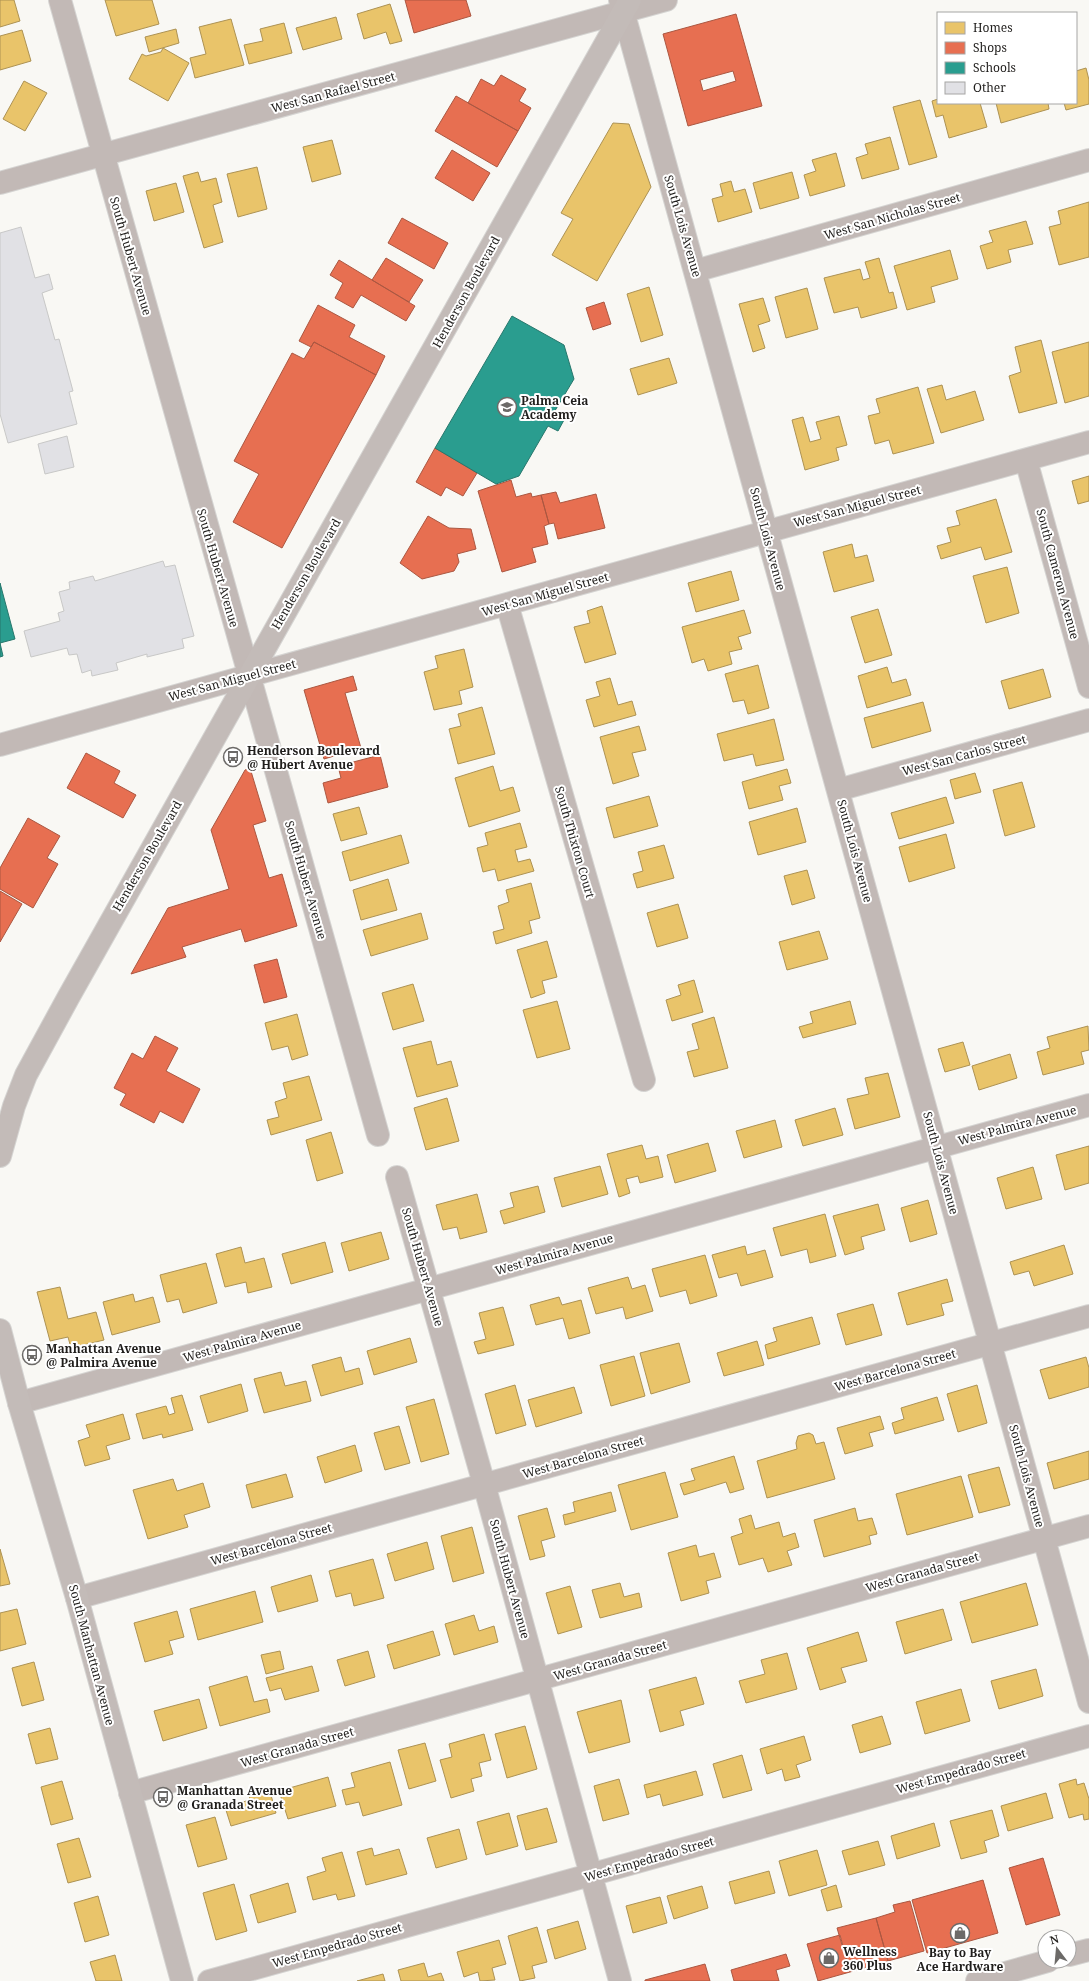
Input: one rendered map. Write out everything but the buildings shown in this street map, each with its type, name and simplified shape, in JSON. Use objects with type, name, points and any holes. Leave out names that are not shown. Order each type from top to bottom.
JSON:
[{"type":"main road","name":"Henderson Boulevard","points":[[0,1156],[14,1106],[26,1075],[624,4]]},
{"type":"main road","name":"South Manhattan Avenue","points":[[0,1330],[5,1368],[19,1403],[77,1598],[182,1981]]},
{"type":"street","name":"South Hubert Avenue","points":[[60,0],[102,155],[378,1135]]},
{"type":"street","name":"West San Rafael Street","points":[[0,183],[102,155],[624,4],[666,0]]},
{"type":"street","name":"South Lois Avenue","points":[[624,4],[766,531],[1089,1702]]},
{"type":"street","name":"West San Nicholas Street","points":[[695,271],[1089,160]]},
{"type":"street","name":"West San Miguel Street","points":[[0,745],[1089,442]]},
{"type":"street","name":"South Cameron Avenue","points":[[1026,460],[1089,687]]},
{"type":"street","name":"South Thixton Court","points":[[507,604],[644,1080]]},
{"type":"street","name":"West San Carlos Street","points":[[838,790],[1089,720]]},
{"type":"street","name":"West Palmira Avenue","points":[[19,1403],[1089,1105]]},
{"type":"street","name":"South Hubert Avenue","points":[[397,1178],[430,1289],[620,1981]]},
{"type":"street","name":"West Barcelona Street","points":[[77,1598],[1089,1316]]},
{"type":"street","name":"West Granada Street","points":[[130,1793],[1089,1526]]},
{"type":"street","name":"West Empedrado Street","points":[[209,1981],[1089,1736]]},
{"type":"street","points":[[1077,1953],[1089,1950]]},
{"type":"street","points":[[977,1981],[1037,1964]]},
{"type":"place","name":"Palma Ceia Academy","points":[[507,407]]},
{"type":"place","name":"Henderson Boulevard @ Hubert Avenue","points":[[233,757]]},
{"type":"place","name":"Manhattan Avenue @ Palmira Avenue","points":[[32,1355]]},
{"type":"place","name":"Manhattan Avenue @ Granada Street","points":[[163,1797]]},
{"type":"place","name":"Bay to Bay Ace Hardware","points":[[960,1933]]},
{"type":"place","name":"Wellness 360 Plus","points":[[829,1958]]}]
